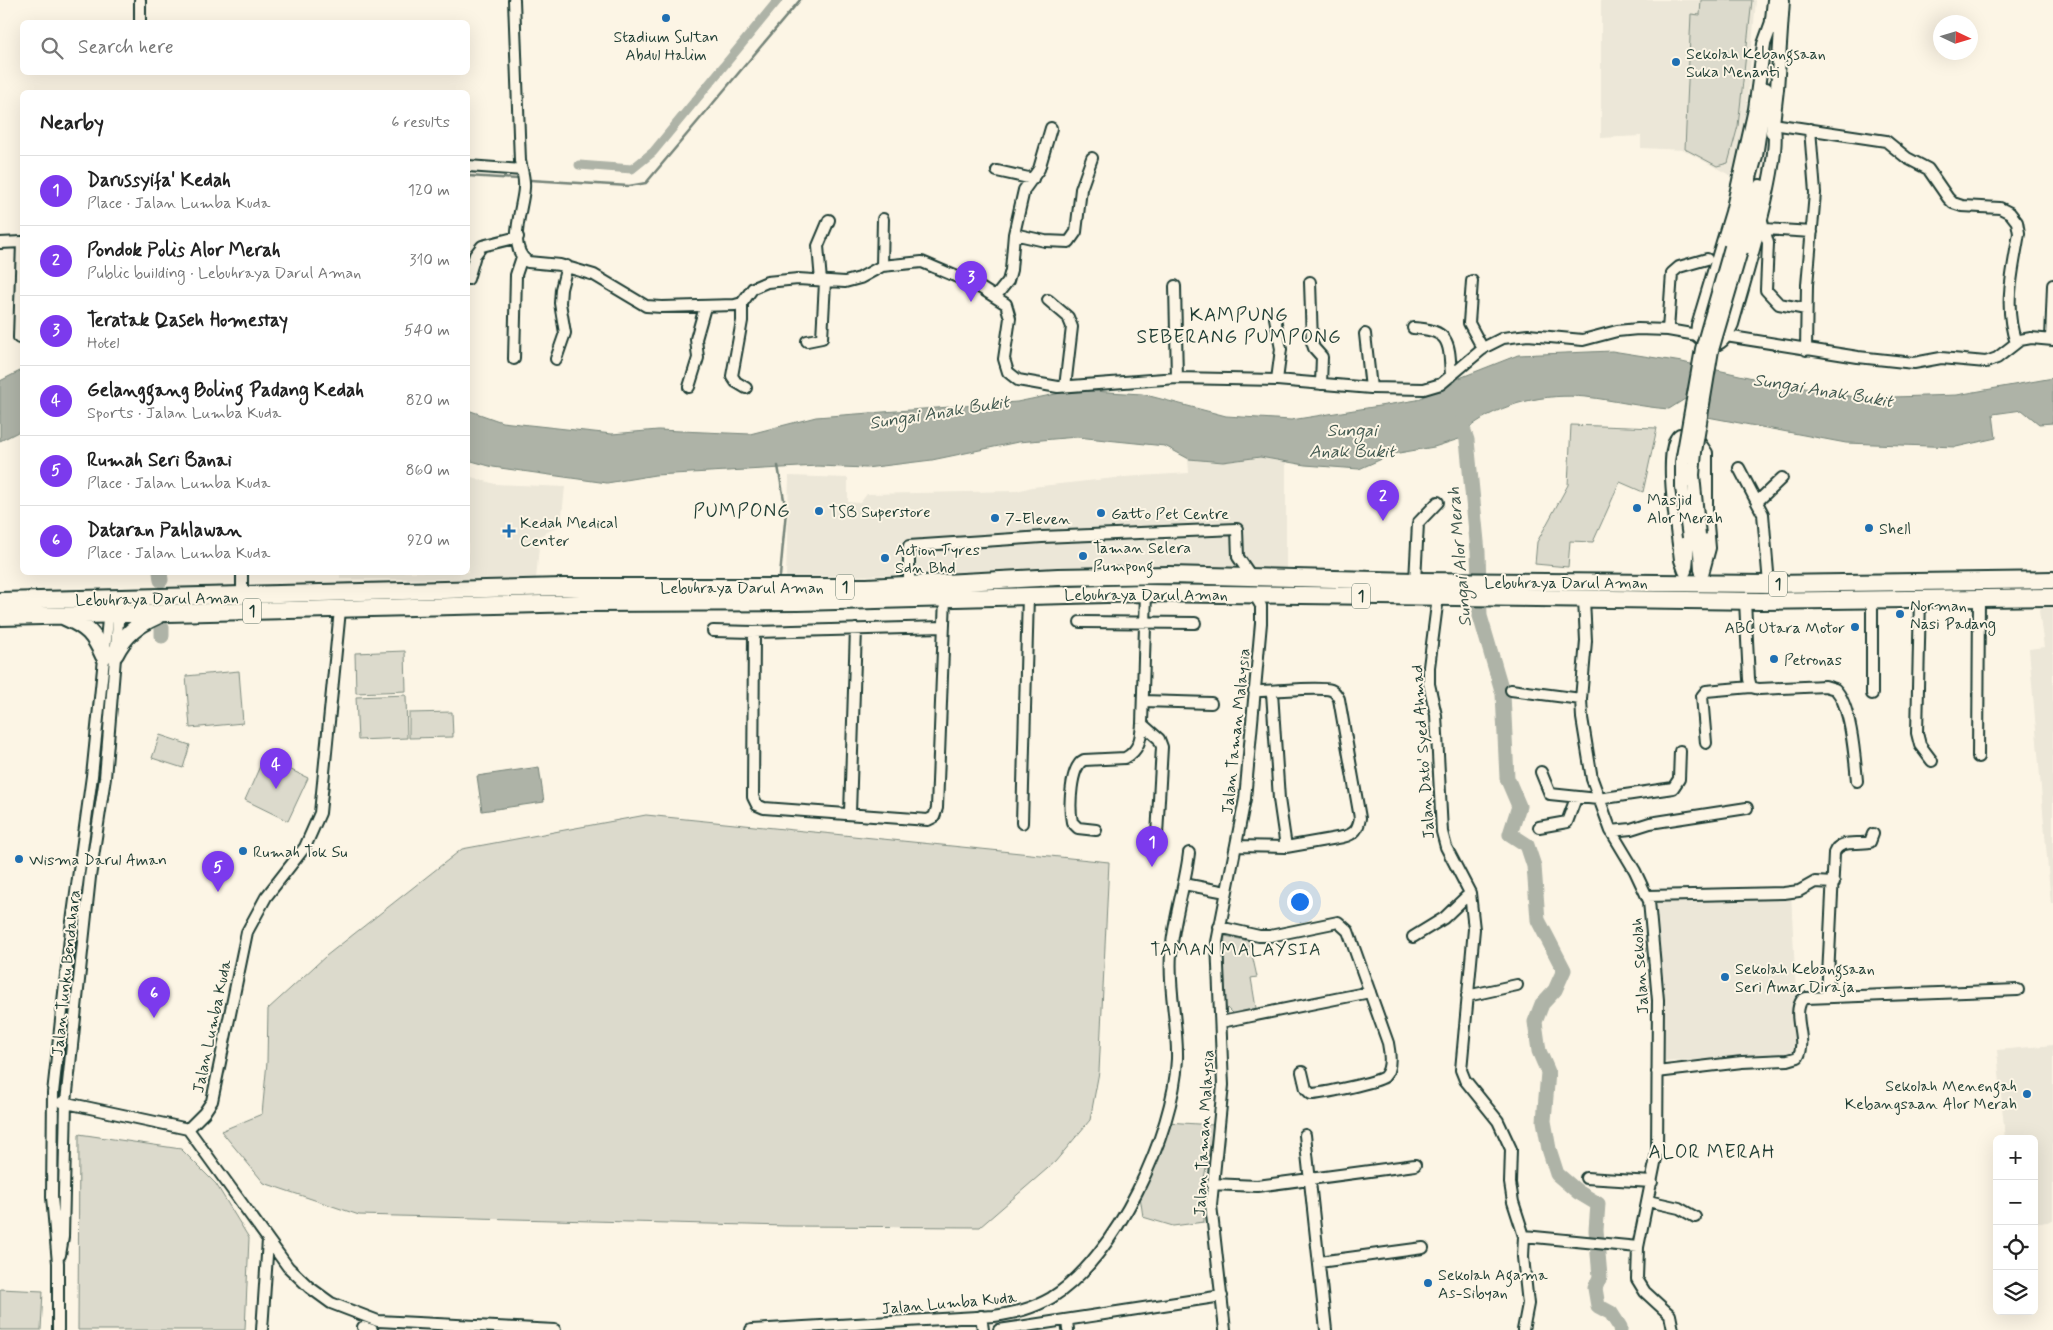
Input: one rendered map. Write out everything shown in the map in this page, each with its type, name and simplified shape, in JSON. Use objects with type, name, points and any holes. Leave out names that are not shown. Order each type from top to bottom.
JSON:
[{"type":"highway","name":"Lebuhraya Darul Aman","points":[[0,617],[18,609],[114,598],[564,587],[798,588],[909,585],[1058,577],[1207,576],[1251,586],[1256,591]]},
{"type":"highway","name":"Lebuhraya Darul Aman","points":[[1256,591],[1266,586],[1305,576],[1415,581],[1464,589],[1502,589],[1680,577],[1769,584],[2053,580]]},
{"type":"highway","points":[[564,587],[587,601],[613,587]]},
{"type":"highway","name":"Lebuhraya Darul Aman","points":[[0,601],[18,609],[64,616],[340,610],[587,601],[798,602],[1256,591],[1438,597],[1464,589]]},
{"type":"highway","name":"Lebuhraya Darul Aman","points":[[1502,589],[1584,598],[1745,601],[2053,597]]},
{"type":"highway","points":[[64,616],[85,627],[93,634],[109,655],[128,632],[140,623],[164,613]]},
{"type":"street","points":[[140,0],[140,20]]},
{"type":"street","points":[[514,0],[524,186],[518,237],[518,249],[522,257],[531,263],[567,266],[594,275],[646,306],[705,307],[742,303]]},
{"type":"street","points":[[1704,578],[1694,536],[1692,475],[1712,350],[1736,249],[1760,133],[1774,0]]},
{"type":"street","points":[[1736,249],[1762,176],[1773,124],[1783,0]]},
{"type":"street","points":[[1697,335],[1698,325],[1732,212],[1755,109],[1764,44],[1772,22]]},
{"type":"street","points":[[1773,124],[1886,141],[1907,158],[1928,169],[1948,198],[1954,203],[1962,206],[2000,208],[2010,213],[2017,222],[2019,233],[2008,302],[2010,326],[2016,343]]},
{"type":"street","points":[[746,388],[736,382],[732,376],[740,332],[742,303],[752,288],[760,283],[798,279],[845,282],[860,278],[882,266],[922,262],[942,269],[996,296],[1006,304],[1010,312],[1004,359],[1008,372],[1014,378],[1022,381],[1065,387],[1178,378],[1277,380],[1372,388],[1424,389],[1441,384],[1483,350],[1503,338],[1513,336],[1528,335],[1582,340],[1617,331],[1668,330],[1697,335],[1703,342],[1711,345],[1720,343],[1732,324],[1763,223],[1775,146],[1773,124]]},
{"type":"street","points":[[996,296],[1005,286],[1011,270],[1014,234],[1025,187],[1034,179],[1039,169],[1050,128]]},
{"type":"street","points":[[1806,350],[1806,309],[1814,181],[1810,129]]},
{"type":"street","points":[[1014,234],[1055,242],[1069,242],[1076,232],[1081,189],[1092,158]]},
{"type":"street","points":[[470,166],[522,170]]},
{"type":"street","points":[[997,171],[1034,179]]},
{"type":"street","points":[[882,266],[883,219]]},
{"type":"street","points":[[807,341],[822,338],[823,282],[818,246],[829,220]]},
{"type":"street","points":[[1763,223],[1812,232]]},
{"type":"street","points":[[1763,223],[1768,243],[1765,284],[1768,294],[1779,304],[1806,309]]},
{"type":"street","points":[[470,273],[478,250],[482,246],[518,237]]},
{"type":"street","points":[[0,243],[20,242]]},
{"type":"street","points":[[514,359],[516,276],[522,257]]},
{"type":"street","points":[[1668,330],[1672,273],[1679,268],[1707,259]]},
{"type":"street","points":[[556,359],[566,333],[560,303],[561,289],[567,266]]},
{"type":"street","points":[[1472,281],[1469,323],[1483,350]]},
{"type":"street","points":[[1310,282],[1312,342],[1314,348],[1322,357],[1321,384]]},
{"type":"street","points":[[1726,336],[1806,350],[1914,363],[1941,358],[1979,362],[1997,358],[2016,343],[2031,338],[2052,340],[2053,285]]},
{"type":"street","points":[[1175,286],[1178,378]]},
{"type":"street","points":[[1048,300],[1068,317],[1072,327],[1065,387]]},
{"type":"street","points":[[19,338],[20,306]]},
{"type":"street","points":[[690,387],[698,358],[696,339],[705,307]]},
{"type":"street","points":[[1275,318],[1281,349],[1277,380]]},
{"type":"street","points":[[1413,328],[1436,330],[1445,338],[1449,348],[1451,376]]},
{"type":"street","points":[[1365,334],[1372,388]]},
{"type":"street","points":[[1680,577],[1682,560],[1672,476],[1673,443],[1680,435],[1686,435],[1697,440],[1706,454],[1706,513],[1710,548],[1704,578]]},
{"type":"street","points":[[1739,468],[1757,502],[1764,523],[1769,584]]},
{"type":"street","points":[[1757,502],[1782,478]]},
{"type":"street","points":[[1415,581],[1418,523],[1438,502]]},
{"type":"street","points":[[909,585],[909,546],[1042,537],[1237,529],[1238,557],[1256,591]]},
{"type":"street","points":[[1680,577],[1689,557],[1694,536]]},
{"type":"street","points":[[242,575],[242,596]]},
{"type":"street","name":"Jalan Taman Malaysia","points":[[1225,1330],[1211,1205],[1223,1085],[1221,1022],[1216,960],[1219,927],[1237,846],[1245,799],[1261,606],[1256,591]]},
{"type":"street","points":[[1096,830],[1078,828],[1072,822],[1074,772],[1076,766],[1084,760],[1131,756],[1139,744],[1142,724],[1146,593]]},
{"type":"street","points":[[1022,823],[1028,595]]},
{"type":"street","points":[[754,632],[755,803],[764,808],[928,820],[936,814],[945,597]]},
{"type":"street","name":"Jalan Dato' Syed Ahmad","points":[[1438,597],[1429,684],[1436,715],[1442,832],[1446,847],[1470,893],[1474,929],[1462,1075],[1498,1121],[1511,1149],[1510,1183],[1513,1202],[1524,1236],[1523,1257],[1528,1304],[1523,1330]]},
{"type":"street","name":"Jalan Tunku Bendahara","points":[[58,1330],[58,1263],[52,1197],[53,1101],[70,929],[109,655],[114,598]]},
{"type":"street","name":"Jalan Sekolah","points":[[1584,598],[1586,641],[1581,699],[1584,732],[1592,779],[1611,830],[1636,871],[1647,896],[1658,1000],[1657,1072],[1659,1128],[1652,1182],[1638,1247],[1636,1271],[1640,1286],[1670,1315],[1673,1330]]},
{"type":"street","points":[[1920,598],[1917,733],[1920,745],[1932,761]]},
{"type":"street","points":[[1978,757],[1979,598]]},
{"type":"street","points":[[1872,599],[1872,694]]},
{"type":"street","points":[[1745,601],[1749,680],[1751,687]]},
{"type":"street","name":"Jalan Lumba Kuda","points":[[188,1129],[204,1113],[212,1101],[247,932],[266,897],[305,847],[320,813],[340,610]]},
{"type":"street","points":[[1080,622],[1195,624]]},
{"type":"street","points":[[713,630],[754,632],[943,627]]},
{"type":"street","points":[[850,813],[856,629]]},
{"type":"street","name":"Jalan Tunku Bendahara","points":[[58,1263],[64,1237],[66,1102],[90,877],[104,778],[109,655]]},
{"type":"street","points":[[1706,743],[1702,696],[1706,691],[1751,687],[1759,689],[1825,686],[1835,689],[1843,703],[1853,740],[1858,781]]},
{"type":"street","points":[[1237,846],[1286,847],[1352,834],[1359,827],[1360,818],[1339,699],[1336,694],[1326,689],[1254,691]]},
{"type":"street","points":[[1511,690],[1581,699]]},
{"type":"street","points":[[1272,692],[1279,798],[1286,847]]},
{"type":"street","points":[[1143,701],[1211,703]]},
{"type":"street","points":[[1142,724],[1160,739],[1162,747],[1157,835]]},
{"type":"street","points":[[1541,772],[1550,794],[1576,798],[1598,799],[1673,788],[1679,779],[1680,751]]},
{"type":"street","points":[[92,776],[104,778]]},
{"type":"street","points":[[1539,827],[1567,822],[1576,798]]},
{"type":"street","points":[[1611,830],[1631,829],[1650,823],[1747,808]]},
{"type":"street","points":[[1827,997],[1834,854],[1837,846],[1870,842],[1872,834]]},
{"type":"street","name":"Jalan Lumba Kuda","points":[[751,1330],[820,1329],[1019,1312],[1052,1297],[1096,1255],[1136,1195],[1152,1157],[1173,1091],[1177,1060],[1177,1033],[1170,957],[1189,853]]},
{"type":"street","points":[[1647,896],[1784,893],[1799,891],[1815,882],[1834,883]]},
{"type":"street","points":[[1184,884],[1226,892]]},
{"type":"street","points":[[1412,937],[1444,918],[1470,893]]},
{"type":"street","points":[[1219,927],[1270,936],[1332,922],[1343,924],[1348,931],[1390,1052],[1389,1065],[1384,1076],[1379,1080],[1311,1094],[1306,1089],[1302,1072]]},
{"type":"street","points":[[1467,996],[1517,985]]},
{"type":"street","points":[[1657,1072],[1798,1057],[1801,1049],[1800,1003],[1806,998],[2018,990]]},
{"type":"street","points":[[1221,1022],[1370,992]]},
{"type":"street","points":[[53,1101],[66,1102],[188,1129],[288,1267],[309,1287],[331,1303],[378,1321],[421,1327],[555,1330]]},
{"type":"street","points":[[1305,1135],[1326,1330]]},
{"type":"street","points":[[1212,1184],[1244,1187],[1415,1165]]},
{"type":"street","points":[[1586,1178],[1652,1182]]},
{"type":"street","points":[[1648,1202],[1679,1208],[1695,1217]]},
{"type":"street","points":[[1524,1236],[1638,1247]]},
{"type":"street","points":[[262,1330],[268,1240]]},
{"type":"street","points":[[1319,1262],[1423,1248]]},
{"type":"street","points":[[999,1330],[1067,1325],[1222,1296]]},
{"type":"street","points":[[981,1316],[983,1330]]},
{"type":"shaded area","name":"Sekolah Kebangsaan Suka Menanti","points":[[1601,0],[1756,0],[1745,124],[1733,177],[1684,150],[1641,148],[1641,136],[1601,138]]},
{"type":"shaded area","points":[[1701,0],[1752,0],[1738,126],[1728,163],[1717,166],[1685,149],[1691,14],[1700,15]]},
{"type":"shaded area","points":[[1571,425],[1657,428],[1643,492],[1620,482],[1593,542],[1570,541],[1568,567],[1535,564],[1537,542],[1568,485]]},
{"type":"shaded area","points":[[1260,457],[1286,462],[1286,568],[786,577],[789,476],[848,478],[848,502],[860,503],[867,494],[1017,491],[1032,487],[1124,477],[1189,473],[1188,459],[1223,462]]},
{"type":"shaded area","name":"Kedah Medical Center","points":[[470,477],[495,484],[565,487],[561,525],[540,536],[536,579],[340,579],[340,575],[470,575]]},
{"type":"shaded area","points":[[2041,608],[2053,608],[2053,904],[2051,904],[2029,649],[2044,647],[2039,611]]},
{"type":"shaded area","points":[[405,651],[406,691],[356,693],[355,653]]},
{"type":"shaded area","points":[[239,671],[243,723],[190,728],[186,676]]},
{"type":"shaded area","points":[[406,695],[407,738],[358,740],[356,697]]},
{"type":"shaded area","points":[[452,712],[453,737],[409,738],[409,713]]},
{"type":"shaded area","points":[[160,735],[190,745],[183,768],[152,758]]},
{"type":"shaded area","points":[[264,757],[308,778],[288,821],[245,800]]},
{"type":"shaded area","points":[[646,815],[1109,862],[1099,1072],[1090,1120],[1055,1162],[980,1227],[786,1226],[359,1215],[264,1183],[221,1131],[262,1114],[267,1062],[268,1009],[326,956],[462,849]]},
{"type":"shaded area","name":"Sekolah Kebangsaan Seri Amar Diraja","points":[[1791,892],[1799,1055],[1659,1062],[1651,899]]},
{"type":"shaded area","points":[[1225,936],[1249,941],[1257,977],[1251,978],[1256,1008],[1234,1015],[1226,1007],[1223,961]]},
{"type":"shaded area","name":"Sekolah Menengah Kebangsaan Alor Merah","points":[[2053,1045],[2053,1221],[2038,1223],[2038,1135],[2005,1135],[1997,1050]]},
{"type":"shaded area","points":[[1166,1122],[1214,1125],[1204,1178],[1204,1222],[1173,1226],[1143,1217],[1140,1196]]},
{"type":"shaded area","points":[[79,1134],[181,1149],[216,1184],[249,1238],[245,1330],[78,1330]]},
{"type":"shaded area","points":[[0,1289],[43,1291],[41,1330],[0,1330]]},
{"type":"water","name":"Sungai Anak Bukit","points":[[1612,351],[1682,362],[1766,381],[1860,398],[1957,395],[2053,378],[2053,423],[2039,424],[2022,410],[1993,414],[1996,438],[1956,447],[1846,443],[1697,415],[1695,406],[1685,399],[1669,409],[1571,396],[1540,398],[1510,406],[1482,419],[1470,427],[1467,440],[1459,439],[1434,447],[1393,454],[1359,469],[1305,465],[1260,457],[1223,462],[1189,459],[1165,446],[1077,437],[1018,442],[932,460],[866,468],[818,466],[655,475],[607,483],[493,467],[470,461],[470,411],[502,422],[612,434],[658,430],[750,434],[816,417],[1017,402],[1075,390],[1142,394],[1226,416],[1291,420],[1417,400],[1457,379],[1518,355]]},
{"type":"water","points":[[20,371],[20,431],[0,441],[0,381]]},
{"type":"water","points":[[539,767],[544,802],[482,811],[477,776]]},
{"type":"waterway","points":[[579,165],[632,169],[653,152],[778,0]]},
{"type":"waterway","points":[[530,180],[629,186],[646,183],[800,0]]},
{"type":"waterway","points":[[470,176],[518,179]]},
{"type":"waterway","name":"Sungai Alor Merah","points":[[1461,422],[1467,440],[1478,552],[1480,616],[1503,694],[1507,778],[1519,806],[1510,834],[1527,845],[1534,866],[1538,920],[1564,970],[1555,990],[1542,1004],[1535,1022],[1539,1051],[1548,1072],[1544,1121],[1549,1149],[1557,1174],[1578,1192],[1598,1204],[1596,1230],[1600,1277],[1595,1288],[1598,1306],[1611,1313],[1620,1330]]},
{"type":"waterway","points":[[778,466],[786,511],[780,576]]},
{"type":"waterway","points":[[160,575],[161,580]]},
{"type":"waterway","points":[[162,627],[162,636]]},
{"type":"place","name":"Stadium Sultan Abdul Halim","points":[[666,18]]},
{"type":"place","name":"Sekolah Kebangsaan Suka Menanti","points":[[1676,62]]},
{"type":"place","name":"Teratak Qaseh Homestay","points":[[971,302]]},
{"type":"place","name":"Masjid Alor Merah","points":[[1637,508]]},
{"type":"place","name":"TSB Superstore","points":[[819,511]]},
{"type":"place","name":"Gatto Pet Centre","points":[[1101,513]]},
{"type":"place","name":"7-Eleven","points":[[995,518]]},
{"type":"place","name":"Pondok Polis Alor Merah","points":[[1383,521]]},
{"type":"place","name":"Shell","points":[[1869,528]]},
{"type":"place","name":"Kedah Medical Center","points":[[509,531]]},
{"type":"place","name":"Taman Selera Pumpong","points":[[1083,556]]},
{"type":"place","name":"Action Tyres Sdn Bhd","points":[[885,558]]},
{"type":"place","name":"Norman Nasi Padang","points":[[1900,614]]},
{"type":"place","name":"ABC Utara Motor","points":[[1855,627]]},
{"type":"place","name":"Petronas","points":[[1774,659]]},
{"type":"place","name":"Gelanggang Boling Padang Kedah","points":[[276,789]]},
{"type":"place","name":"Rumah Tok Su","points":[[243,851]]},
{"type":"place","name":"Wisma Darul Aman","points":[[19,859]]},
{"type":"place","name":"Darussyifa' Kedah","points":[[1152,867]]},
{"type":"place","name":"Rumah Seri Banai","points":[[218,892]]},
{"type":"place","name":"Sekolah Kebangsaan Seri Amar Diraja","points":[[1725,977]]},
{"type":"place","name":"Dataran Pahlawan","points":[[154,1018]]},
{"type":"place","name":"Sekolah Menengah Kebangsaan Alor Merah","points":[[2027,1094]]},
{"type":"place","name":"Sekolah Agama As-Sibyan","points":[[1428,1283]]},
{"type":"district","name":"KAMPUNG SEBERANG PUMPONG","points":[[1239,325]]},
{"type":"district","name":"PUMPONG","points":[[742,510]]},
{"type":"district","name":"TAMAN MALAYSIA","points":[[1236,949]]},
{"type":"district","name":"ALOR MERAH","points":[[1712,1151]]}]
